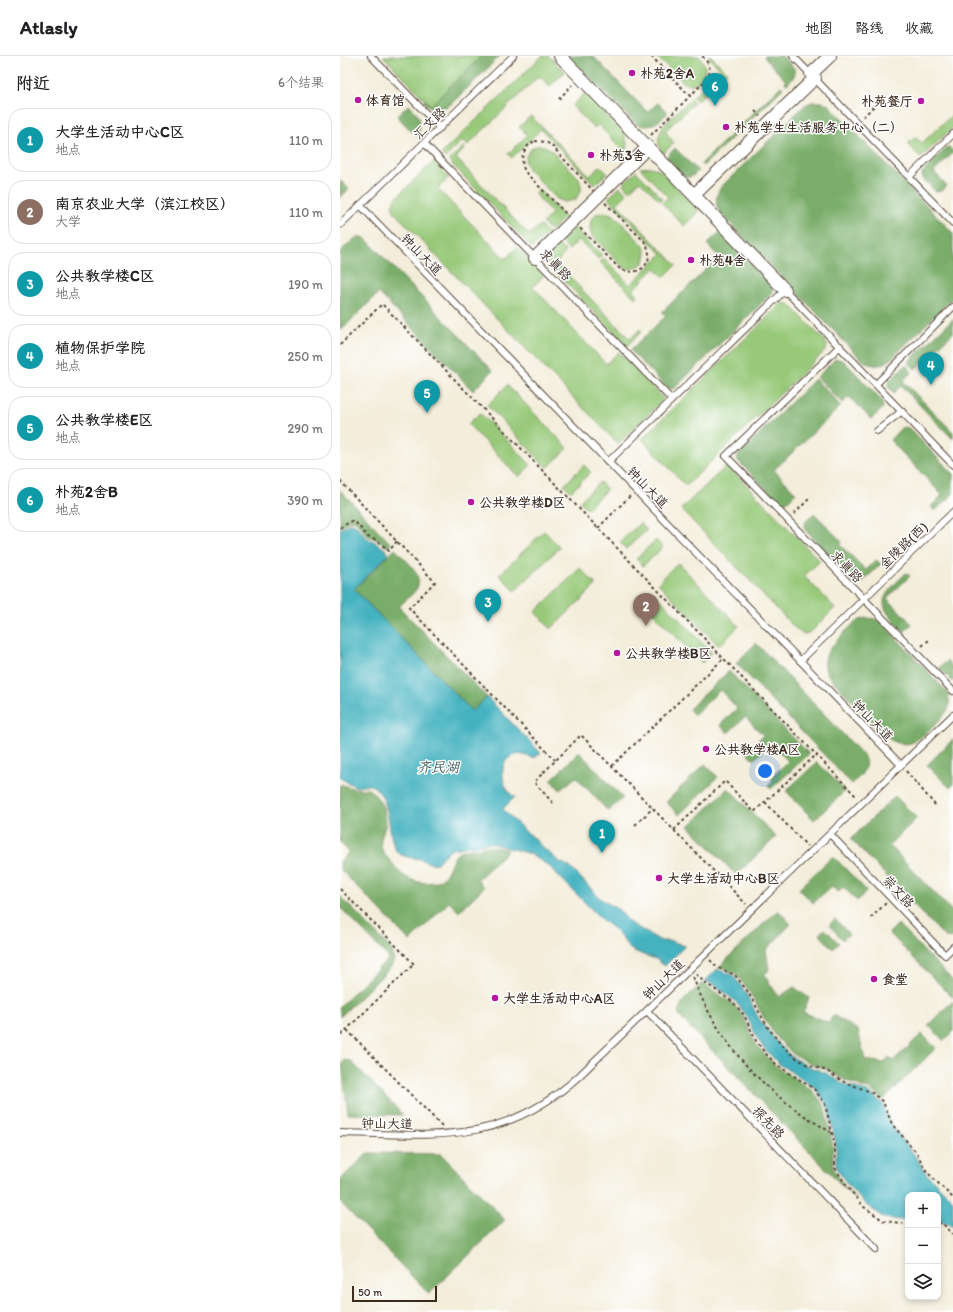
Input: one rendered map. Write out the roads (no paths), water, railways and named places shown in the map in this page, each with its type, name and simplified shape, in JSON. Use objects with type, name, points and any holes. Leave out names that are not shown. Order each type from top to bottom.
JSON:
[{"type":"street","points":[[560,56],[785,290]]},
{"type":"street","points":[[694,195],[813,76],[830,56]]},
{"type":"street","points":[[535,258],[598,196],[646,145]]},
{"type":"lane","points":[[371,56],[440,128]]},
{"type":"lane","name":"汇文路","points":[[360,205],[514,56]]},
{"type":"lane","points":[[793,56],[910,176],[953,223]]},
{"type":"lane","points":[[910,176],[953,134]]},
{"type":"lane","name":"求真路","points":[[424,142],[672,400]]},
{"type":"lane","points":[[340,225],[360,205]]},
{"type":"lane","name":"钟山大道","points":[[340,1133],[450,1134],[481,1130],[512,1120],[540,1106],[566,1088],[901,765],[360,205]]},
{"type":"lane","points":[[608,462],[785,290],[953,465]]},
{"type":"lane","points":[[876,384],[953,307]]},
{"type":"lane","name":"求真路","points":[[840,346],[726,456],[953,691]]},
{"type":"lane","points":[[877,431],[902,411]]},
{"type":"lane","name":"金陵路(西)","points":[[800,661],[953,512]]},
{"type":"lane","points":[[901,765],[953,715]]},
{"type":"lane","name":"崇文路","points":[[830,834],[945,955],[953,947]]},
{"type":"lane","name":"探先路","points":[[646,1011],[876,1249]]},
{"type":"water","name":"齐民湖","points":[[351,523],[355,524],[367,538],[385,549],[388,555],[354,589],[472,711],[487,697],[541,753],[534,758],[516,755],[510,757],[505,762],[503,774],[506,788],[515,797],[503,809],[543,848],[560,862],[570,867],[601,899],[619,910],[630,923],[661,941],[672,941],[685,946],[665,966],[656,959],[630,949],[617,932],[599,917],[550,867],[531,854],[489,843],[452,849],[437,863],[430,863],[398,853],[394,847],[383,799],[378,791],[371,785],[356,787],[340,778],[340,529]]},
{"type":"water","points":[[717,969],[734,976],[746,993],[758,1017],[765,1027],[791,1056],[805,1065],[826,1073],[844,1084],[870,1093],[883,1104],[891,1125],[913,1153],[926,1173],[953,1200],[953,1227],[941,1221],[941,1192],[905,1192],[905,1221],[884,1218],[866,1205],[848,1185],[836,1168],[836,1145],[827,1104],[815,1088],[779,1064],[767,1052],[758,1040],[746,1015],[735,1001],[713,984],[705,981]]},
{"type":"place","name":"朴苑2舍A","points":[[632,73]]},
{"type":"place","name":"体育馆","points":[[358,100]]},
{"type":"place","name":"朴苑餐厅","points":[[921,101]]},
{"type":"place","name":"朴苑2舍B","points":[[715,106]]},
{"type":"place","name":"朴苑学生生活服务中心（二）","points":[[726,127]]},
{"type":"place","name":"朴苑3舍","points":[[591,155]]},
{"type":"place","name":"朴苑4舍","points":[[691,260]]},
{"type":"place","name":"植物保护学院","points":[[931,385]]},
{"type":"place","name":"公共教学楼E区","points":[[427,413]]},
{"type":"place","name":"公共教学楼D区","points":[[471,502]]},
{"type":"place","name":"公共教学楼C区","points":[[488,622]]},
{"type":"place","name":"南京农业大学（滨江校区）","points":[[646,626]]},
{"type":"place","name":"公共教学楼B区","points":[[617,653]]},
{"type":"place","name":"公共教学楼A区","points":[[706,749]]},
{"type":"place","name":"大学生活动中心C区","points":[[602,853]]},
{"type":"place","name":"大学生活动中心B区","points":[[659,878]]},
{"type":"place","name":"食堂","points":[[874,979]]},
{"type":"place","name":"大学生活动中心A区","points":[[495,998]]}]
